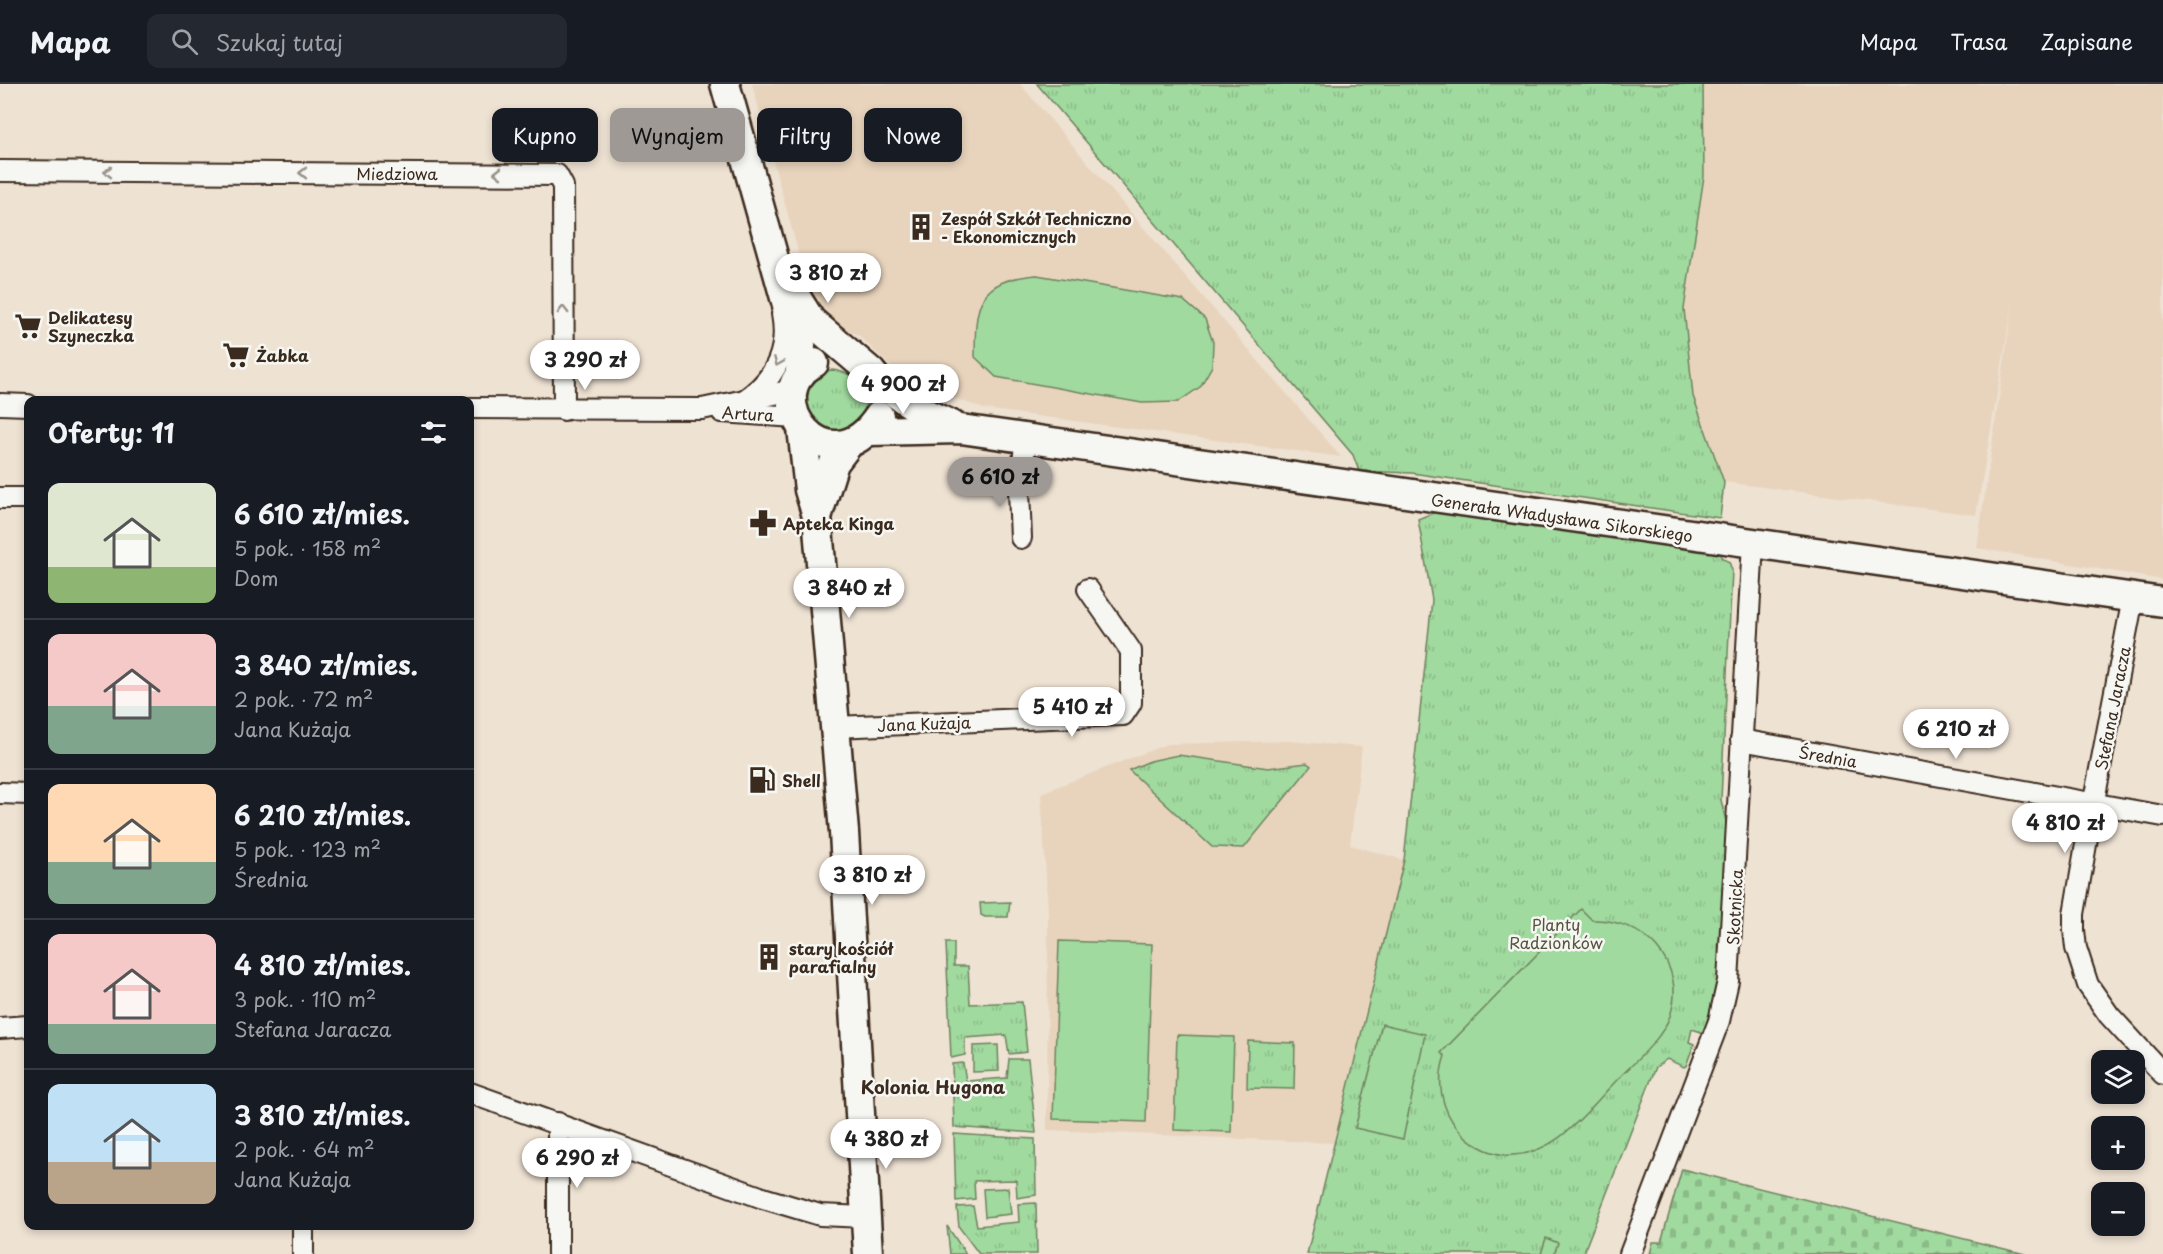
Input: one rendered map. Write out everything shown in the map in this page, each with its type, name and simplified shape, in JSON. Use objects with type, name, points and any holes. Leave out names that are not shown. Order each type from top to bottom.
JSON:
[{"type":"street","points":[[725,84],[789,312],[801,344],[797,403],[809,490],[817,516],[836,727],[850,919],[868,1254]]},
{"type":"street","name":"Miedziowa","points":[[0,171],[557,176],[563,186],[564,410]]},
{"type":"street","points":[[777,264],[811,321],[860,362],[880,383],[923,412],[961,429]]},
{"type":"street","points":[[744,401],[769,380],[779,363],[784,342],[777,295],[777,264]]},
{"type":"street","points":[[860,362],[830,358],[813,364],[797,403],[815,439],[858,438],[961,429]]},
{"type":"street","points":[[817,516],[834,463],[879,417],[880,383]]},
{"type":"street","name":"Artura","points":[[702,409],[744,401],[797,403]]},
{"type":"street","name":"Artura","points":[[474,408],[702,409],[797,403]]},
{"type":"street","points":[[0,404],[24,405]]},
{"type":"street","name":"Generała Władysława Sikorskiego","points":[[961,429],[2163,602]]},
{"type":"street","points":[[1021,538],[1019,490],[1026,439]]},
{"type":"street","points":[[0,498],[24,498]]},
{"type":"street","name":"Skotnicka","points":[[1630,1254],[1652,1202],[1725,1000],[1731,956],[1753,543]]},
{"type":"street","name":"Jana Kużaja","points":[[836,727],[1123,716],[1131,703],[1131,651],[1088,590]]},
{"type":"street","name":"Stefana Jaracza","points":[[2133,598],[2074,914],[2076,948],[2088,985],[2163,1074]]},
{"type":"street","name":"Średnia","points":[[1741,740],[2163,816]]},
{"type":"street","points":[[0,793],[24,794]]},
{"type":"street","points":[[0,1028],[24,1026]]},
{"type":"street","points":[[474,1094],[752,1194],[820,1215],[865,1217]]},
{"type":"street","points":[[558,1123],[558,1254]]},
{"type":"street","points":[[303,1230],[303,1254]]},
{"type":"shaded area","points":[[752,84],[1020,84],[1341,457],[984,409],[905,380],[858,335],[831,323],[810,295],[773,162],[852,162],[852,108],[759,108]]},
{"type":"shaded area","points":[[1703,84],[2163,84],[2163,580],[1977,548],[2013,301],[1976,515],[1724,482],[1693,396],[1684,309],[1704,176]]},
{"type":"shaded area","points":[[1289,741],[1362,747],[1350,845],[1404,860],[1334,1143],[1047,1130],[1048,912],[1041,793],[1167,744]]},
{"type":"green space","points":[[1037,84],[1703,84],[1704,176],[1684,309],[1693,396],[1724,482],[1720,518],[1412,473],[1359,471],[1353,455]]},
{"type":"green space","points":[[1037,275],[1183,300],[1205,319],[1213,342],[1212,366],[1200,387],[1178,402],[1142,403],[996,377],[975,357],[976,323],[979,309],[991,289],[1002,282]]},
{"type":"green space","points":[[831,370],[850,375],[857,380],[865,395],[865,403],[860,422],[831,434],[806,417],[806,387],[821,373]]},
{"type":"green space","name":"Planty Radzionków","points":[[1440,510],[1722,551],[1721,557],[1729,562],[1732,570],[1721,800],[1727,826],[1727,840],[1718,984],[1704,1033],[1692,1029],[1689,1042],[1694,1044],[1686,1066],[1667,1059],[1656,1067],[1583,1254],[1307,1254],[1404,860],[1432,600],[1418,519]]},
{"type":"green space","points":[[1178,755],[1268,768],[1307,763],[1311,766],[1244,848],[1212,847],[1129,770],[1150,761]]},
{"type":"green space","points":[[1010,902],[1008,917],[981,915],[980,903]]},
{"type":"green space","points":[[1581,909],[1592,920],[1611,921],[1628,927],[1644,936],[1657,948],[1667,962],[1673,979],[1674,997],[1670,1016],[1653,1043],[1567,1132],[1553,1142],[1523,1154],[1505,1155],[1492,1152],[1468,1139],[1452,1121],[1442,1094],[1441,1075],[1445,1056],[1441,1053]]},
{"type":"green space","points":[[1059,941],[1152,944],[1146,1122],[1053,1119]]},
{"type":"green space","points":[[946,943],[954,943],[954,966],[968,966],[970,1004],[1022,1002],[1027,1052],[1009,1054],[1006,1035],[965,1038],[965,1055],[951,1058]]},
{"type":"green space","points":[[1382,1024],[1425,1034],[1403,1139],[1355,1128]]},
{"type":"green space","points":[[1177,1035],[1234,1037],[1231,1132],[1174,1130]]},
{"type":"green space","points":[[1248,1041],[1295,1043],[1294,1089],[1247,1088]]},
{"type":"green space","points":[[998,1045],[999,1071],[973,1072],[973,1046]]},
{"type":"green space","points":[[1009,1059],[1028,1059],[1036,1133],[954,1127],[952,1064],[963,1063],[966,1081],[1007,1078]]},
{"type":"green space","points":[[954,1134],[1035,1139],[1036,1195],[1017,1198],[1016,1180],[974,1181],[975,1199],[956,1201]]},
{"type":"green space","points":[[1682,1169],[2025,1254],[1650,1254],[1653,1242],[1661,1242]]},
{"type":"green space","points":[[1008,1188],[1011,1214],[985,1217],[983,1189]]},
{"type":"green space","points":[[1036,1203],[1037,1254],[979,1254],[959,1227],[957,1207],[973,1206],[977,1226],[1019,1222],[1018,1204]]},
{"type":"green space","points":[[947,1226],[966,1254],[950,1254]]},
{"type":"green space","points":[[1546,1238],[1558,1243],[1554,1254],[1541,1254]]},
{"type":"place","name":"Zespół Szkół Techniczno - Ekonomicznych","points":[[921,227]]},
{"type":"place","name":"Delikatesy Szyneczka","points":[[28,326]]},
{"type":"place","name":"Żabka","points":[[236,355]]},
{"type":"place","name":"Apteka Kinga","points":[[763,523]]},
{"type":"place","name":"Shell","points":[[762,780]]},
{"type":"place","name":"stary kościół parafialny","points":[[769,957]]},
{"type":"district","name":"Kolonia Hugona","points":[[933,1086]]}]
